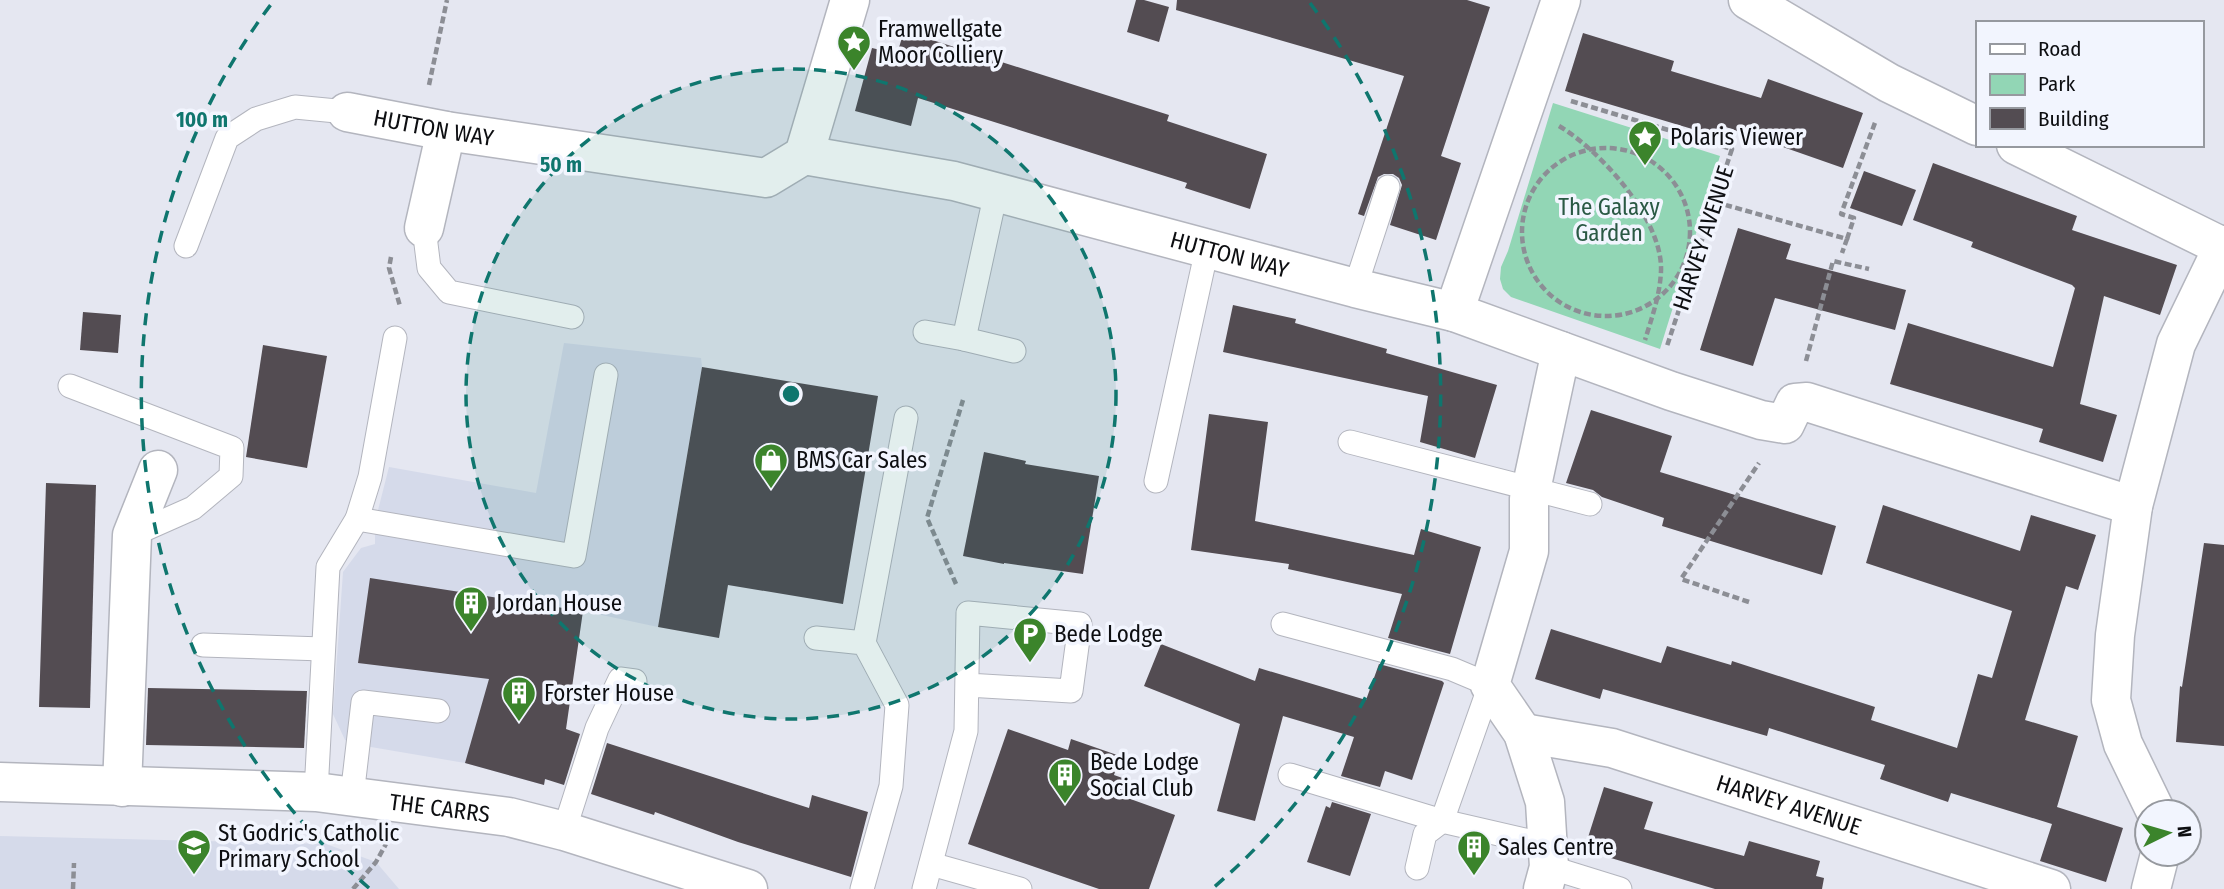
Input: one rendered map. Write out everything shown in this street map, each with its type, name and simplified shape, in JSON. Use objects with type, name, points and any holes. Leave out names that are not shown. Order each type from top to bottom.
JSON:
[{"type":"street","points":[[804,155],[850,0]]},
{"type":"street","points":[[1454,312],[1561,0]]},
{"type":"street","points":[[1748,0],[1889,83],[1976,126]]},
{"type":"street","name":"HUTTON WAY","points":[[347,113],[446,131],[766,178],[804,155],[954,181],[1354,288],[1454,312],[1561,351]]},
{"type":"street","points":[[424,228],[446,131]]},
{"type":"street","points":[[2020,147],[2223,246],[2176,344],[2133,506],[2115,635],[2111,700],[2123,744],[2149,798]]},
{"type":"street","points":[[1546,867],[1545,802],[1523,733],[1490,685],[1529,551],[1529,499],[1561,351],[1761,420],[1790,413],[1807,402],[2133,506]]},
{"type":"street","points":[[122,787],[132,535],[158,470]]},
{"type":"street","name":"HARVEY AVENUE","points":[[1523,733],[1612,748],[2051,889]]},
{"type":"street","name":"THE CARRS","points":[[0,782],[334,794],[509,817],[564,831],[748,889]]},
{"type":"street","points":[[2151,889],[2156,868]]},
{"type":"lane","points":[[186,246],[227,138],[256,119],[295,107],[347,113]]},
{"type":"lane","points":[[1354,288],[1388,187]]},
{"type":"lane","points":[[964,339],[996,192]]},
{"type":"lane","points":[[424,228],[429,268],[449,292],[572,317]]},
{"type":"lane","points":[[1156,481],[1207,248]]},
{"type":"lane","points":[[925,332],[1014,351]]},
{"type":"lane","points":[[334,794],[323,649],[328,568],[357,519],[370,477],[395,338]]},
{"type":"lane","points":[[357,519],[574,556],[606,375]]},
{"type":"lane","points":[[69,386],[232,448],[231,476],[193,508],[132,535]]},
{"type":"lane","points":[[862,889],[891,786],[897,705],[864,643],[906,418]]},
{"type":"lane","points":[[1350,442],[1590,504]]},
{"type":"lane","points":[[924,889],[966,731],[968,613],[1080,624],[1071,691],[967,685]]},
{"type":"lane","points":[[1283,624],[1452,669],[1490,685],[1442,821],[1426,834],[1417,868]]},
{"type":"lane","points":[[816,638],[864,643]]},
{"type":"lane","points":[[203,645],[323,649]]},
{"type":"lane","points":[[564,831],[597,728],[620,679],[635,681]]},
{"type":"lane","points":[[334,794],[363,702],[438,711]]},
{"type":"lane","points":[[1290,775],[1442,821],[1546,867],[1620,889]]},
{"type":"lane","points":[[931,864],[1020,889]]},
{"type":"path","points":[[1842,253],[1854,218],[1841,215],[1889,83]]},
{"type":"path","points":[[1527,101],[1547,120],[1570,133],[1619,177],[1638,205],[1654,235],[1661,269],[1657,299],[1644,344],[1685,396]]},
{"type":"path","name":"HARVEY AVENUE","points":[[1527,101],[1732,149],[1666,349],[1685,396]]},
{"type":"path","points":[[1608,147],[1629,150],[1647,158],[1664,171],[1677,187],[1686,205],[1690,226],[1689,247],[1683,267],[1672,284],[1657,299],[1639,310],[1618,316],[1576,312],[1557,301],[1540,286],[1529,268],[1522,247],[1521,226],[1525,204],[1535,185],[1549,169],[1567,156],[1588,149],[1608,147]]},
{"type":"path","points":[[1715,202],[1847,239]]},
{"type":"path","points":[[1749,602],[1681,579],[1790,413],[1833,261],[1869,270]]},
{"type":"path","points":[[963,400],[928,518],[968,613]]},
{"type":"path","points":[[353,889],[376,862],[408,803]]},
{"type":"path","points":[[73,889],[74,863]]},
{"type":"shaded area","points":[[564,343],[701,358],[702,367],[658,627],[583,611],[572,682],[544,785],[465,763],[365,746],[345,740],[333,714],[343,572],[361,548],[375,544],[375,522],[389,467],[536,493]]},
{"type":"shaded area","name":"St Godric's Catholic Primary School","points":[[0,836],[326,844],[376,862],[399,889],[0,889]]},
{"type":"green space","name":"The Galaxy Garden","points":[[1553,103],[1720,156],[1660,349],[1511,297],[1503,289],[1501,267]]},
{"type":"building","points":[[1136,0],[1169,7],[1159,42],[1127,32]]},
{"type":"building","points":[[1177,0],[1467,0],[1490,7],[1441,156],[1461,163],[1436,240],[1390,225],[1402,185],[1399,178],[1393,174],[1378,177],[1364,216],[1358,214],[1404,76],[1176,10]]},
{"type":"building","points":[[904,31],[1169,115],[1167,121],[1267,154],[1250,209],[1185,188],[1187,183],[918,98],[911,126],[855,111],[872,48],[897,54]]},
{"type":"building","points":[[1583,33],[1674,61],[1671,71],[1761,98],[1768,79],[1863,113],[1843,168],[1723,126],[1719,137],[1565,91]]},
{"type":"building","points":[[1933,163],[2077,216],[2072,230],[2177,265],[2160,315],[2104,296],[2080,404],[2117,415],[2103,462],[2039,442],[2043,429],[1890,384],[1908,323],[2053,367],[2075,288],[1971,247],[1973,242],[1913,220]]},
{"type":"building","points":[[1864,171],[1916,190],[1902,226],[1850,208]]},
{"type":"building","points":[[1738,228],[1791,244],[1786,259],[1906,290],[1895,330],[1775,298],[1753,366],[1700,350]]},
{"type":"building","points":[[1233,305],[1296,319],[1295,323],[1387,349],[1386,353],[1497,385],[1475,458],[1420,442],[1428,396],[1223,352]]},
{"type":"building","points":[[83,312],[121,315],[118,353],[80,350]]},
{"type":"building","points":[[263,345],[327,356],[307,468],[246,457]]},
{"type":"building","name":"BMS Car Sales","points":[[702,367],[878,396],[843,604],[728,585],[719,638],[658,627]]},
{"type":"building","points":[[1591,410],[1672,436],[1660,472],[1836,526],[1822,575],[1662,526],[1664,518],[1602,497],[1593,490],[1566,483]]},
{"type":"building","points":[[1209,414],[1268,422],[1255,521],[1414,555],[1421,529],[1481,547],[1450,654],[1388,638],[1402,594],[1288,569],[1289,564],[1191,550]]},
{"type":"building","points":[[984,452],[1026,461],[1025,464],[1099,476],[1083,574],[963,556]]},
{"type":"building","points":[[46,483],[96,485],[90,708],[39,707]]},
{"type":"building","points":[[1883,505],[2020,551],[2031,515],[2096,535],[2078,590],[2066,586],[2025,720],[2078,736],[2057,807],[2123,828],[2106,882],[2040,861],[2052,824],[1951,793],[1948,802],[1880,779],[1885,765],[1769,728],[1767,736],[1603,689],[1600,699],[1535,679],[1551,629],[1661,663],[1667,646],[1731,665],[1732,661],[1875,707],[1871,720],[1957,748],[1978,674],[1992,678],[2012,611],[1866,563]]},
{"type":"building","points":[[2204,543],[2224,545],[2224,746],[2176,742],[2180,686],[2182,687]]},
{"type":"building","name":"Jordan House","points":[[370,578],[583,611],[566,729],[580,734],[564,785],[545,779],[544,785],[465,763],[489,679],[358,663]]},
{"type":"building","points":[[1161,644],[1255,681],[1259,668],[1366,700],[1379,664],[1444,683],[1412,780],[1385,771],[1380,787],[1341,776],[1354,737],[1283,716],[1255,821],[1217,811],[1240,724],[1144,686]]},
{"type":"building","points":[[148,688],[307,691],[304,748],[146,745]]},
{"type":"building","name":"Bede Lodge Social Club","points":[[1008,729],[1068,750],[1071,739],[1120,756],[1114,775],[1128,780],[1122,796],[1175,815],[1149,889],[1099,889],[968,844]]},
{"type":"building","points":[[607,743],[809,808],[812,795],[868,812],[851,877],[738,842],[655,812],[654,815],[591,794]]},
{"type":"building","points":[[1604,787],[1653,802],[1644,829],[1744,856],[1749,841],[1820,861],[1816,876],[1824,878],[1822,889],[1715,889],[1584,850]]},
{"type":"building","points":[[1332,802],[1371,814],[1350,876],[1307,862],[1326,806],[1330,808]]},
{"type":"place","name":"Framwellgate Moor Colliery","points":[[854,72]]},
{"type":"place","name":"Polaris Viewer","points":[[1645,167]]},
{"type":"place","name":"BMS Car Sales","points":[[771,490]]},
{"type":"place","name":"Jordan House","points":[[471,633]]},
{"type":"place","name":"Bede Lodge","points":[[1030,664]]},
{"type":"place","name":"Forster House","points":[[519,723]]},
{"type":"place","name":"Bede Lodge Social Club","points":[[1065,805]]},
{"type":"place","name":"St Godric's Catholic Primary School","points":[[194,876]]},
{"type":"place","name":"Sales Centre","points":[[1474,877]]}]
